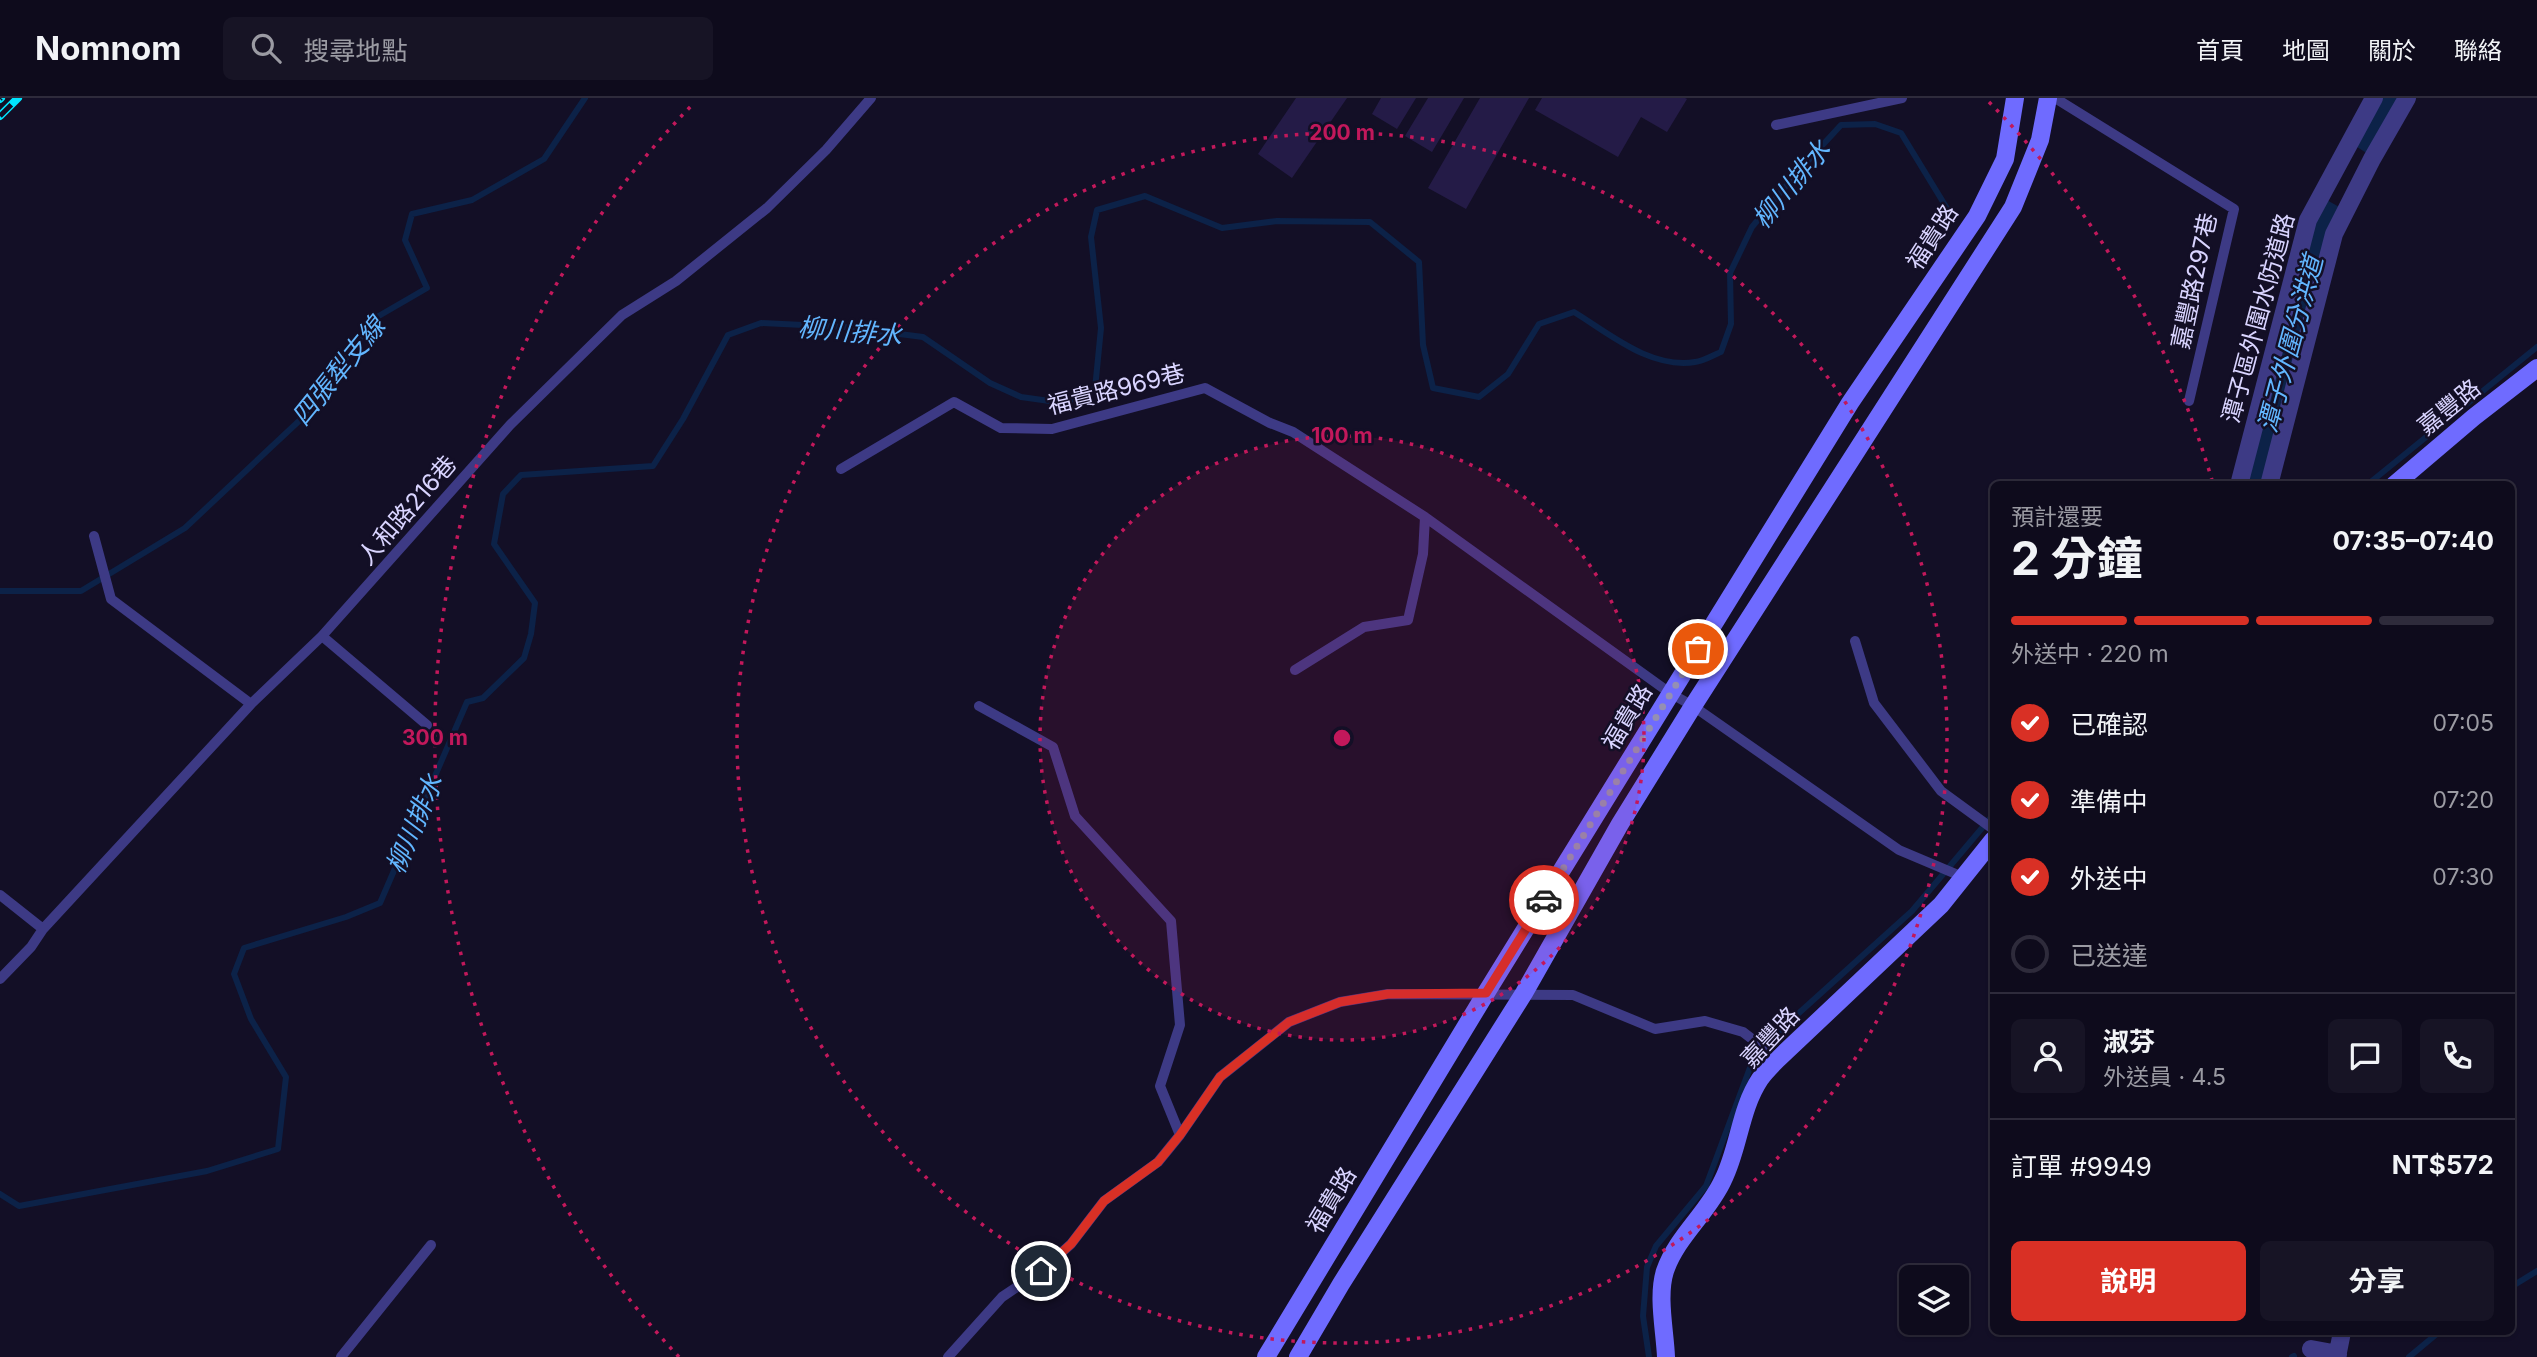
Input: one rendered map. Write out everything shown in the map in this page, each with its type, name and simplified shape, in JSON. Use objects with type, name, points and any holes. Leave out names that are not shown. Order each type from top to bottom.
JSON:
[{"type":"street","name":"福貴路","points":[[1266,1357],[1486,993],[1850,403],[1977,216],[2005,159],[2015,98]]},
{"type":"street","name":"福貴路","points":[[1298,1357],[1524,993],[1620,824],[1693,706],[2012,207],[2040,141],[2048,98]]},
{"type":"street","name":"潭子區外圍水防道路","points":[[2240,481],[2305,229],[2314,206],[2374,98]]},
{"type":"street","points":[[2270,481],[2331,247],[2359,183],[2407,98]]},
{"type":"street","points":[[2335,168],[2359,183]]},
{"type":"street","name":"嘉豐路","points":[[2399,481],[2537,368]]},
{"type":"street","name":"嘉豐路","points":[[1667,1357],[1662,1293],[1664,1273],[1676,1249],[1711,1202],[1724,1179],[1760,1078],[1941,905],[1990,844]]},
{"type":"street","points":[[2311,1346],[2338,1356],[2342,1335]]},
{"type":"lane","name":"人和路216巷","points":[[0,979],[251,704],[323,636],[510,425],[622,315],[676,281],[767,208],[826,150],[871,98]]},
{"type":"lane","points":[[1776,125],[1902,98]]},
{"type":"lane","name":"嘉豐路297巷","points":[[2055,98],[2234,209],[2189,401]]},
{"type":"lane","name":"福貴路969巷","points":[[841,469],[954,401],[1002,428],[1052,429],[1205,388],[1270,423],[1293,432],[1425,517],[1670,693],[1693,706],[1899,850],[1963,877]]},
{"type":"lane","points":[[1295,670],[1363,627],[1408,620],[1423,554],[1425,517]]},
{"type":"lane","points":[[94,536],[111,599],[251,704]]},
{"type":"lane","points":[[323,636],[427,725]]},
{"type":"lane","points":[[1855,641],[1874,703],[1941,791],[1990,827]]},
{"type":"lane","points":[[979,706],[1053,747],[1074,816],[1171,921],[1180,1025],[1160,1086],[1180,1135]]},
{"type":"lane","points":[[0,895],[43,929]]},
{"type":"lane","points":[[948,1357],[1002,1297],[1071,1244],[1104,1201],[1158,1162],[1220,1077],[1289,1022],[1340,1002],[1388,994],[1573,995],[1655,1029],[1705,1021],[1743,1032],[1778,1059]]},
{"type":"lane","points":[[341,1357],[432,1245]]},
{"type":"water","points":[[2381,98],[2401,98],[2368,154],[2354,145]]},
{"type":"water","name":"潭子外圍分洪道","points":[[2325,199],[2341,208],[2264,481],[2246,481],[2314,221]]},
{"type":"building","points":[[1296,98],[1347,98],[1292,178],[1258,154]]},
{"type":"building","points":[[1381,98],[1416,98],[1397,129],[1372,114]]},
{"type":"building","points":[[1428,98],[1464,98],[1432,152],[1405,136]]},
{"type":"building","points":[[1480,98],[1529,98],[1466,209],[1428,188]]},
{"type":"building","points":[[1542,98],[1687,99],[1667,132],[1641,117],[1618,157],[1535,110]]},
{"type":"waterway","name":"四張犁支線","points":[[0,591],[81,591],[185,528],[299,421],[377,317],[427,288],[405,240],[412,214],[472,200],[544,159],[585,98]]},
{"type":"waterway","name":"柳川排水","points":[[0,1194],[19,1206],[207,1171],[278,1149],[286,1077],[251,1019],[234,974],[244,948],[346,917],[380,903],[467,702],[483,698],[524,658],[531,634],[535,603],[494,544],[503,494],[521,475],[653,466],[683,419],[728,335],[761,323],[845,327],[923,337],[990,383],[1021,397],[1064,403],[1095,389],[1101,328],[1091,237],[1097,210],[1145,196],[1222,228],[1277,221],[1370,222],[1419,262],[1423,345],[1433,388],[1479,397],[1508,374],[1539,324],[1574,312],[1631,348],[1662,360],[1695,362],[1721,352],[1731,324],[1730,273],[1752,227],[1841,125],[1875,124],[1901,133],[1948,210]]},
{"type":"waterway","points":[[2372,481],[2537,347]]},
{"type":"waterway","points":[[1649,1357],[1643,1316],[1647,1267],[1656,1246],[1706,1186],[1751,1065],[1779,1031],[1912,911],[1990,819]]},
{"type":"waterway","points":[[2515,1285],[2537,1271]]},
{"type":"waterway","points":[[2409,1357],[2435,1335]]},
{"type":"railway","points":[[0,116],[18,98]]},
{"type":"way so far","points":[[1544,900],[1698,649]]},
{"type":"route","points":[[1041,1271],[1071,1244],[1104,1201],[1158,1162],[1220,1077],[1289,1022],[1340,1002],[1388,994],[1486,993],[1544,900]]}]
